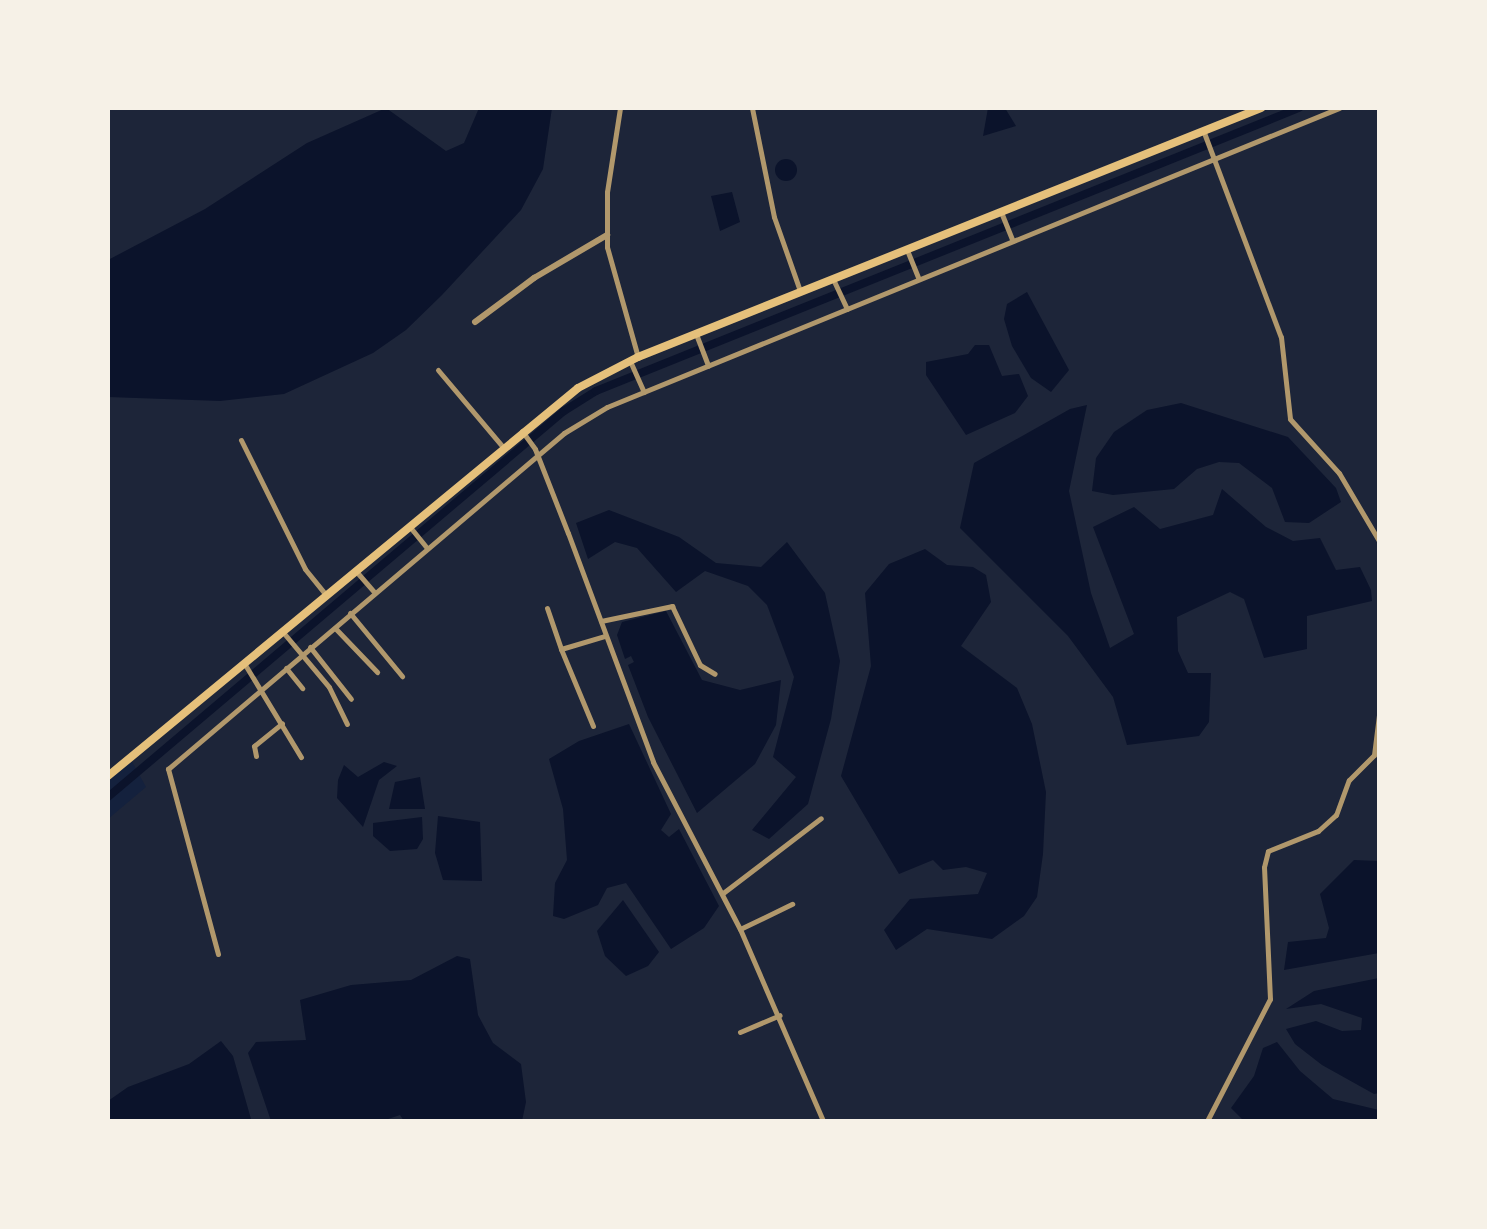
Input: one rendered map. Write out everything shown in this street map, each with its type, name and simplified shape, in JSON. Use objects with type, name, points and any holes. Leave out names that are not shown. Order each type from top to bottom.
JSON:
[{"type":"main road","points":[[108,776],[325,594],[358,573],[407,524],[578,388],[634,359],[698,339],[801,292],[1261,108]]},
{"type":"street","points":[[620,108],[607,192],[607,235],[614,282],[644,392]]},
{"type":"street","points":[[752,108],[774,217],[801,292]]},
{"type":"street","points":[[218,954],[168,769],[261,685],[286,668],[301,651],[335,628],[374,591],[588,418],[918,276],[1013,241],[1339,108]]},
{"type":"street","points":[[1203,130],[1281,337],[1290,419],[1339,473],[1379,541]]},
{"type":"street","points":[[1001,211],[1013,241]]},
{"type":"street","points":[[475,322],[534,278],[607,235]]},
{"type":"street","points":[[906,249],[918,276]]},
{"type":"street","points":[[833,279],[847,309]]},
{"type":"street","points":[[698,339],[708,366]]},
{"type":"street","points":[[438,370],[502,446]]},
{"type":"street","points":[[524,433],[538,456],[653,762],[723,893],[780,1015],[823,1121]]},
{"type":"street","points":[[241,440],[305,569],[325,594]]},
{"type":"street","points":[[407,524],[427,548]]},
{"type":"street","points":[[358,573],[374,591]]},
{"type":"street","points":[[601,621],[672,606],[700,665],[715,674]]},
{"type":"street","points":[[547,608],[593,726]]},
{"type":"street","points":[[350,613],[402,676]]},
{"type":"street","points":[[335,628],[377,672]]},
{"type":"street","points":[[281,630],[329,687],[347,724]]},
{"type":"street","points":[[561,649],[605,636]]},
{"type":"street","points":[[310,647],[351,699]]},
{"type":"street","points":[[243,663],[261,685],[301,757]]},
{"type":"street","points":[[286,668],[302,688]]},
{"type":"street","points":[[1207,1121],[1270,999],[1264,871],[1268,851],[1318,831],[1336,815],[1349,780],[1374,755],[1379,715]]},
{"type":"street","points":[[256,756],[254,746],[282,723]]},
{"type":"street","points":[[723,893],[821,818]]},
{"type":"street","points":[[740,929],[792,904]]},
{"type":"street","points":[[740,1032],[780,1015]]},
{"type":"shaded area","points":[[108,108],[1379,108],[1379,1121],[108,1121],[108,819],[146,787],[130,758],[108,776]]},
{"type":"shaded area","points":[[386,108],[446,151],[464,143],[479,108],[552,108],[543,169],[521,210],[442,295],[406,330],[373,353],[284,394],[220,401],[108,397],[108,260],[205,209],[307,143]]},
{"type":"shaded area","points":[[988,108],[1005,108],[1016,126],[983,136]]},
{"type":"shaded area","points":[[786,159],[794,162],[797,170],[794,178],[786,181],[778,178],[775,170],[778,162]]},
{"type":"shaded area","points":[[732,192],[740,222],[720,231],[711,196]]},
{"type":"shaded area","points":[[1027,292],[1069,370],[1051,392],[1031,378],[1012,346],[1004,319],[1007,304]]},
{"type":"shaded area","points":[[975,345],[989,345],[1002,376],[1019,374],[1028,396],[1015,413],[966,435],[926,375],[926,362],[968,354]]},
{"type":"shaded area","points":[[1181,403],[1288,437],[1336,488],[1341,502],[1309,523],[1285,522],[1272,488],[1239,463],[1219,462],[1197,469],[1174,489],[1113,495],[1092,491],[1096,458],[1114,432],[1147,410]]},
{"type":"shaded area","points":[[1087,405],[1069,491],[1091,593],[1110,648],[1134,634],[1093,527],[1134,507],[1160,529],[1213,515],[1222,489],[1266,527],[1293,541],[1320,538],[1336,570],[1360,567],[1371,590],[1372,601],[1307,616],[1307,649],[1264,658],[1244,599],[1230,592],[1177,617],[1178,651],[1188,673],[1211,673],[1209,722],[1199,736],[1127,745],[1113,697],[1068,636],[960,528],[974,463],[1070,409]]},
{"type":"shaded area","points":[[609,510],[679,537],[716,563],[761,567],[787,542],[825,593],[840,661],[831,719],[808,804],[769,839],[752,830],[796,777],[773,757],[794,677],[767,605],[748,586],[705,571],[676,592],[637,548],[615,542],[588,559],[576,523]]},
{"type":"shaded area","points":[[925,549],[947,565],[973,567],[986,575],[991,602],[961,646],[1017,688],[1032,724],[1046,792],[1043,854],[1037,897],[1024,916],[992,939],[927,929],[896,950],[884,930],[910,899],[978,894],[987,873],[966,867],[943,870],[933,860],[899,874],[841,776],[871,666],[865,593],[889,564]]},
{"type":"shaded area","points":[[666,611],[702,680],[740,690],[781,680],[776,725],[755,764],[697,813],[648,717],[628,665],[634,662],[631,656],[625,659],[617,635],[622,622]]},
{"type":"shaded area","points":[[629,724],[671,814],[661,830],[669,837],[679,829],[719,906],[704,928],[671,949],[626,883],[607,888],[598,905],[564,919],[553,916],[555,883],[567,860],[563,809],[549,759],[579,741]]},
{"type":"shaded area","points":[[384,762],[397,766],[379,780],[363,827],[337,798],[338,780],[344,765],[358,777]]},
{"type":"shaded area","points":[[420,777],[425,809],[389,809],[395,782]]},
{"type":"shaded area","points":[[438,816],[480,822],[482,881],[443,880],[435,853]]},
{"type":"shaded area","points":[[422,817],[423,839],[417,849],[390,851],[373,836],[373,823]]},
{"type":"shaded area","points":[[1354,860],[1379,861],[1379,953],[1284,970],[1288,942],[1326,938],[1329,928],[1320,894]]},
{"type":"shaded area","points":[[623,900],[659,952],[648,966],[626,976],[605,956],[597,931]]},
{"type":"shaded area","points":[[457,956],[470,959],[478,1015],[493,1043],[521,1064],[526,1102],[522,1121],[404,1121],[400,1115],[382,1121],[271,1121],[248,1053],[256,1042],[306,1040],[300,1000],[351,985],[411,980]]},
{"type":"shaded area","points":[[1379,978],[1379,1093],[1374,1094],[1322,1065],[1295,1044],[1286,1029],[1316,1021],[1342,1031],[1361,1030],[1362,1018],[1321,1004],[1286,1009],[1314,991]]},
{"type":"shaded area","points":[[221,1041],[233,1056],[251,1119],[109,1121],[108,1101],[128,1087],[189,1064]]},
{"type":"shaded area","points":[[1277,1042],[1300,1071],[1333,1099],[1379,1110],[1379,1121],[1244,1121],[1231,1108],[1254,1076],[1263,1048]]},
{"type":"waterway","points":[[108,797],[564,411],[596,391],[1299,108]]}]
